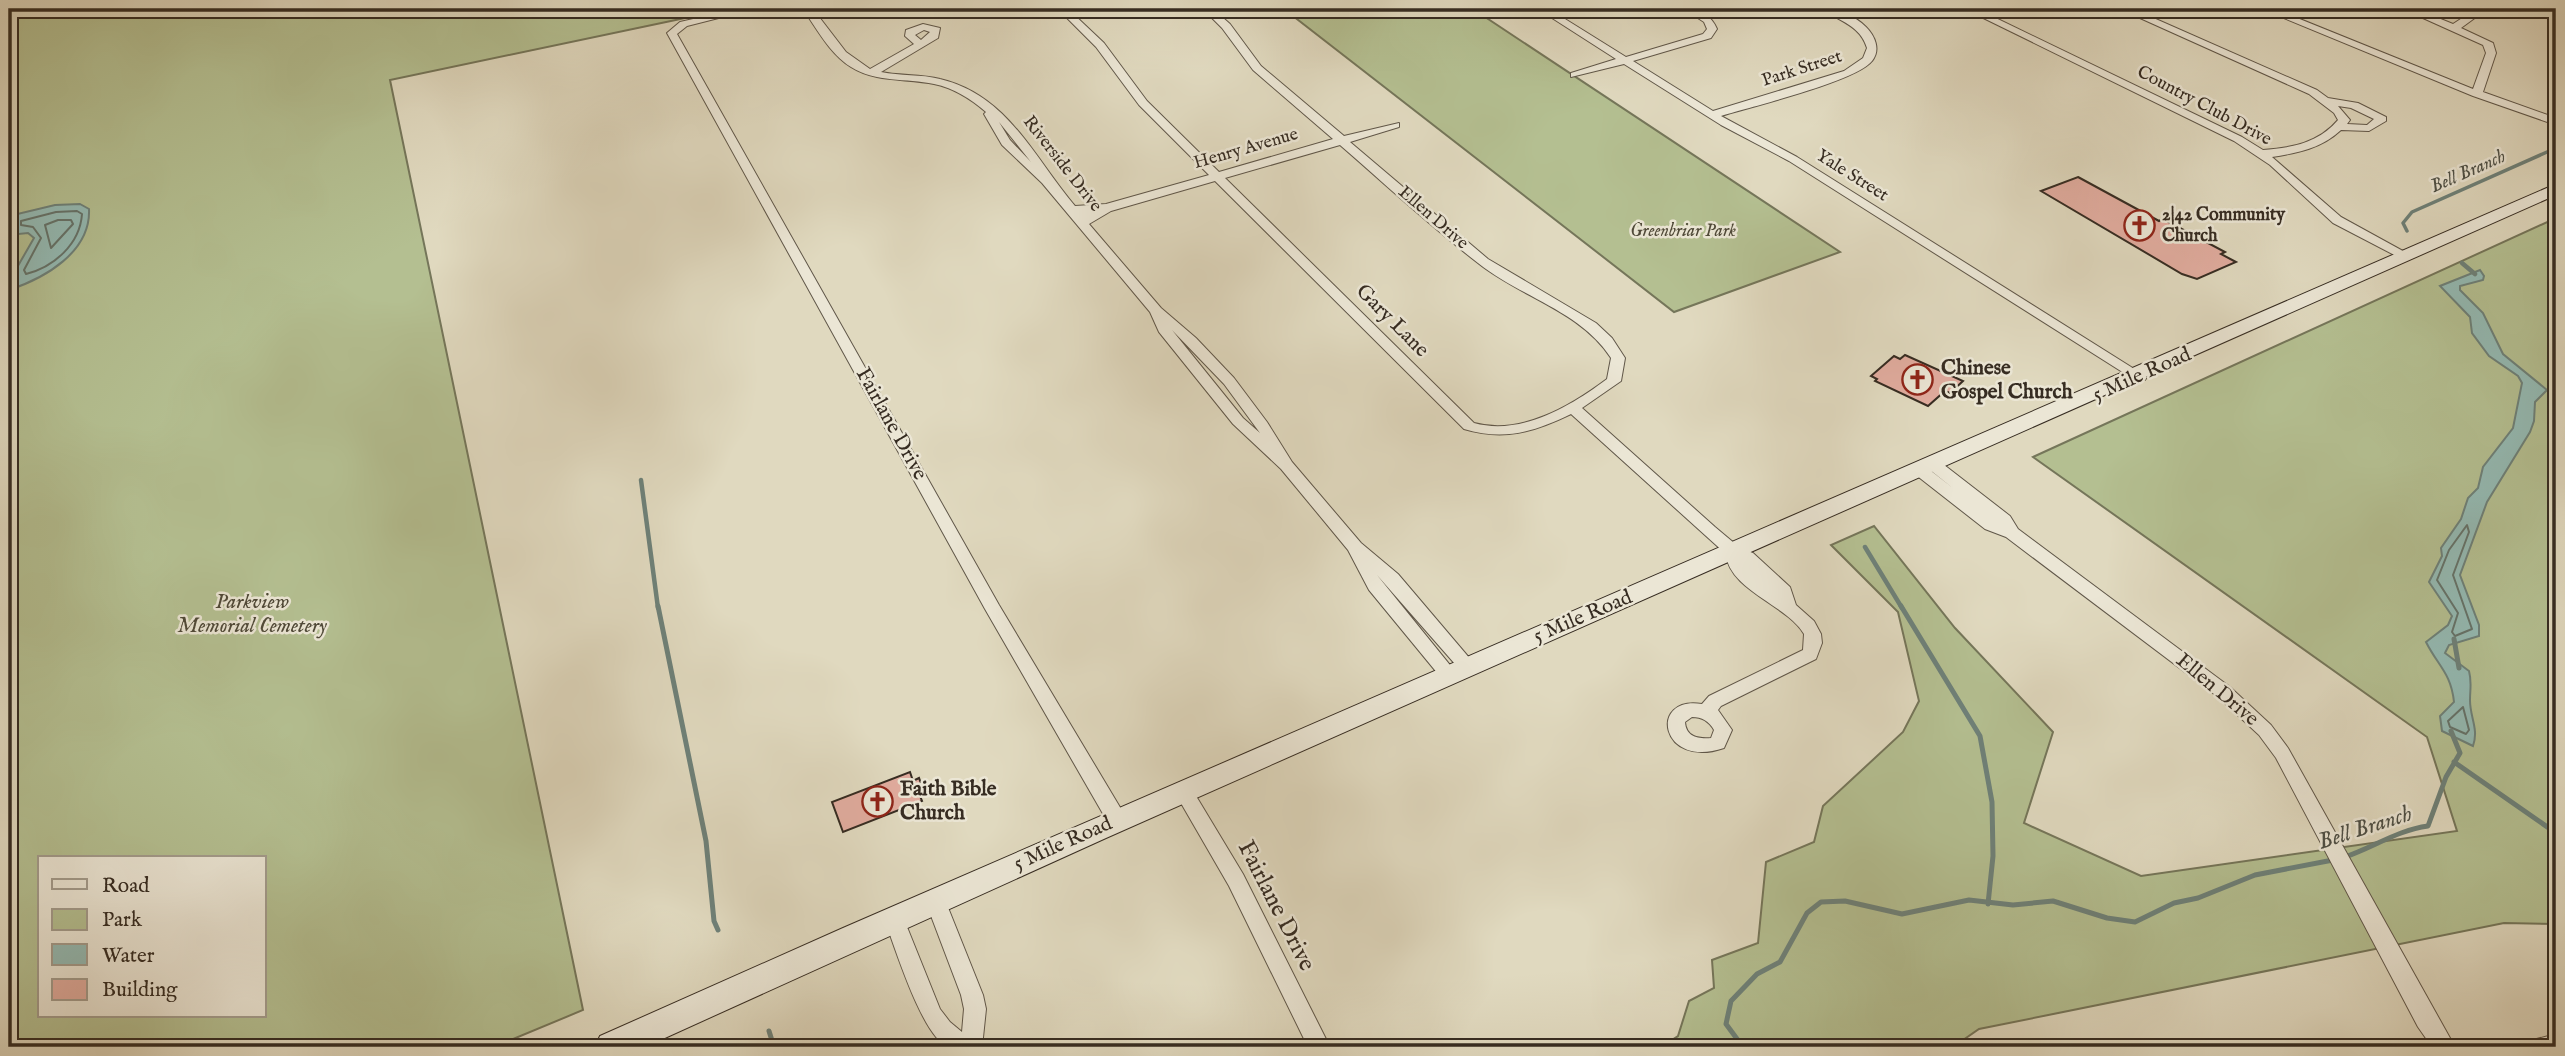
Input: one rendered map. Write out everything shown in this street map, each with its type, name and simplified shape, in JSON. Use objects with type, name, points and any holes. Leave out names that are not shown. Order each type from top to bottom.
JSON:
[{"type":"main road","name":"5 Mile Road","points":[[611,1047],[894,918],[1183,791],[2140,377],[2556,189]]},
{"type":"street","name":"Fairlane Drive","points":[[749,9],[677,28],[672,33],[993,609],[1118,820]]},
{"type":"street","name":"Riverside Drive","points":[[808,9],[846,59],[858,68],[953,86],[974,96],[990,111],[995,127],[1025,165],[1046,180],[1083,222],[1156,311],[1164,330],[1238,421],[1286,465],[1355,547],[1375,586],[1458,671]]},
{"type":"street","name":"Gary Lane","points":[[1063,9],[1100,45],[1143,103],[1469,426],[1487,433],[1505,433],[1572,407]]},
{"type":"street","name":"Ellen Drive","points":[[1208,9],[1226,26],[1257,68],[1484,262],[1573,314],[1608,341],[1618,358],[1614,381],[1588,401],[1572,407]]},
{"type":"street","name":"Yale Street","points":[[1543,9],[1712,115],[1793,159],[2140,377]]},
{"type":"street","points":[[1575,75],[1707,36],[1712,29],[1710,23],[1689,9]]},
{"type":"street","name":"Park Street","points":[[1712,115],[1848,73],[1863,65],[1872,48],[1866,34],[1854,22],[1828,9]]},
{"type":"street","name":"Country Club Drive","points":[[1970,9],[2205,122],[2262,154],[2337,220],[2406,256]]},
{"type":"street","points":[[2125,9],[2297,84],[2327,101],[2344,120],[2340,127],[2323,140],[2262,154]]},
{"type":"street","points":[[2267,9],[2477,94],[2556,122]]},
{"type":"street","points":[[2408,9],[2456,27],[2484,40],[2491,47],[2477,94]]},
{"type":"street","points":[[2456,27],[2482,9]]},
{"type":"street","points":[[872,72],[904,57],[919,43]]},
{"type":"street","points":[[2494,100],[2556,128]]},
{"type":"street","points":[[2327,101],[2354,104],[2382,118],[2369,128],[2340,127]]},
{"type":"street","name":"Henry Avenue","points":[[1073,211],[1107,208],[1395,125]]},
{"type":"street","name":"Henry Avenue","points":[[1083,222],[1107,208]]},
{"type":"street","points":[[1572,407],[1734,552],[1735,563],[1768,595],[1788,605],[1814,635],[1810,654],[1715,701],[1706,712]]},
{"type":"street","name":"Ellen Drive","points":[[1928,468],[1992,525],[2012,533],[2248,712],[2282,753],[2345,872],[2444,1047]]},
{"type":"street","name":"Fairlane Drive","points":[[1183,791],[1236,880],[1318,1047]]},
{"type":"street","points":[[935,900],[972,995],[975,1009],[971,1047]]},
{"type":"street","points":[[894,918],[932,1014],[943,1029],[964,1047]]},
{"type":"street","points":[[2541,1047],[2556,1044]]},
{"type":"green space","name":"Parkview Memorial Cemetery","points":[[9,9],[728,9],[390,80],[583,1010],[494,1047],[9,1047]]},
{"type":"green space","name":"Greenbriar Park","points":[[1284,9],[1473,9],[1840,252],[1674,312]]},
{"type":"green space","points":[[2556,218],[2556,924],[2504,923],[1979,1029],[1953,1047],[1661,1047],[1678,1036],[1689,1001],[1714,988],[1712,960],[1758,943],[1766,862],[1814,842],[1823,806],[1903,732],[1919,701],[1898,612],[1831,545],[1874,526],[1955,628],[2053,732],[2024,823],[2141,876],[2457,831],[2427,737],[2033,457]]},
{"type":"water","points":[[80,204],[89,209],[88,224],[74,250],[51,270],[9,290],[9,275],[15,271],[34,238],[28,233],[9,235],[9,216],[55,205]]},
{"type":"water","points":[[2480,270],[2484,276],[2483,280],[2460,286],[2460,290],[2483,313],[2503,354],[2547,390],[2535,402],[2534,421],[2530,432],[2487,502],[2460,575],[2479,625],[2479,636],[2449,645],[2445,653],[2469,671],[2470,706],[2475,729],[2473,746],[2442,731],[2440,716],[2454,702],[2447,677],[2426,642],[2448,625],[2452,616],[2429,582],[2442,556],[2441,548],[2461,519],[2468,498],[2478,488],[2483,467],[2513,428],[2522,383],[2518,376],[2489,356],[2472,333],[2470,317],[2440,286]]},
{"type":"building","name":"2|42 Community Church","points":[[2078,177],[2159,221],[2163,219],[2225,252],[2221,254],[2236,262],[2197,279],[2182,274],[2041,191]]},
{"type":"building","name":"Chinese Gospel Church","points":[[1905,355],[1963,381],[1950,393],[1945,391],[1928,406],[1875,381],[1877,379],[1871,376],[1894,356],[1900,359]]},
{"type":"building","name":"Faith Bible Church","points":[[910,772],[913,781],[919,778],[923,789],[918,791],[922,801],[843,832],[832,802]]},
{"type":"waterway","name":"Bell Branch","points":[[2556,26],[2552,27],[2556,43]]},
{"type":"waterway","name":"Bell Branch","points":[[2407,231],[2403,223],[2412,212],[2556,148]]},
{"type":"waterway","name":"Bell Branch","points":[[2462,263],[2475,274]]},
{"type":"waterway","points":[[641,480],[658,608]]},
{"type":"waterway","points":[[1865,547],[1902,608]]},
{"type":"waterway","points":[[658,606],[706,841],[714,921],[718,930]]},
{"type":"waterway","points":[[1901,606],[1980,736],[1992,802],[1993,856],[1988,902]]},
{"type":"waterway","name":"Bell Branch","points":[[2454,639],[2459,668]]},
{"type":"waterway","name":"Bell Branch","points":[[2451,731],[2460,753],[2455,762]]},
{"type":"waterway","name":"Bell Branch","points":[[2345,857],[2396,835],[2428,826],[2446,777],[2455,762]]},
{"type":"waterway","points":[[2455,762],[2556,833]]},
{"type":"waterway","name":"Bell Branch","points":[[1988,902],[2013,905],[2053,901],[2107,918],[2135,922],[2174,903],[2198,898],[2255,875],[2333,860]]},
{"type":"waterway","name":"Bell Branch","points":[[1743,1047],[1726,1024],[1731,1001],[1757,974],[1780,962],[1807,913],[1821,902],[1845,901],[1902,914],[1969,900],[1988,902]]},
{"type":"waterway","points":[[769,1031],[774,1047]]},
{"type":"place","name":"2|42 Community Church","points":[[2139,225]]},
{"type":"place","name":"Chinese Gospel Church","points":[[1918,380]]},
{"type":"place","name":"Faith Bible Church","points":[[877,801]]}]
